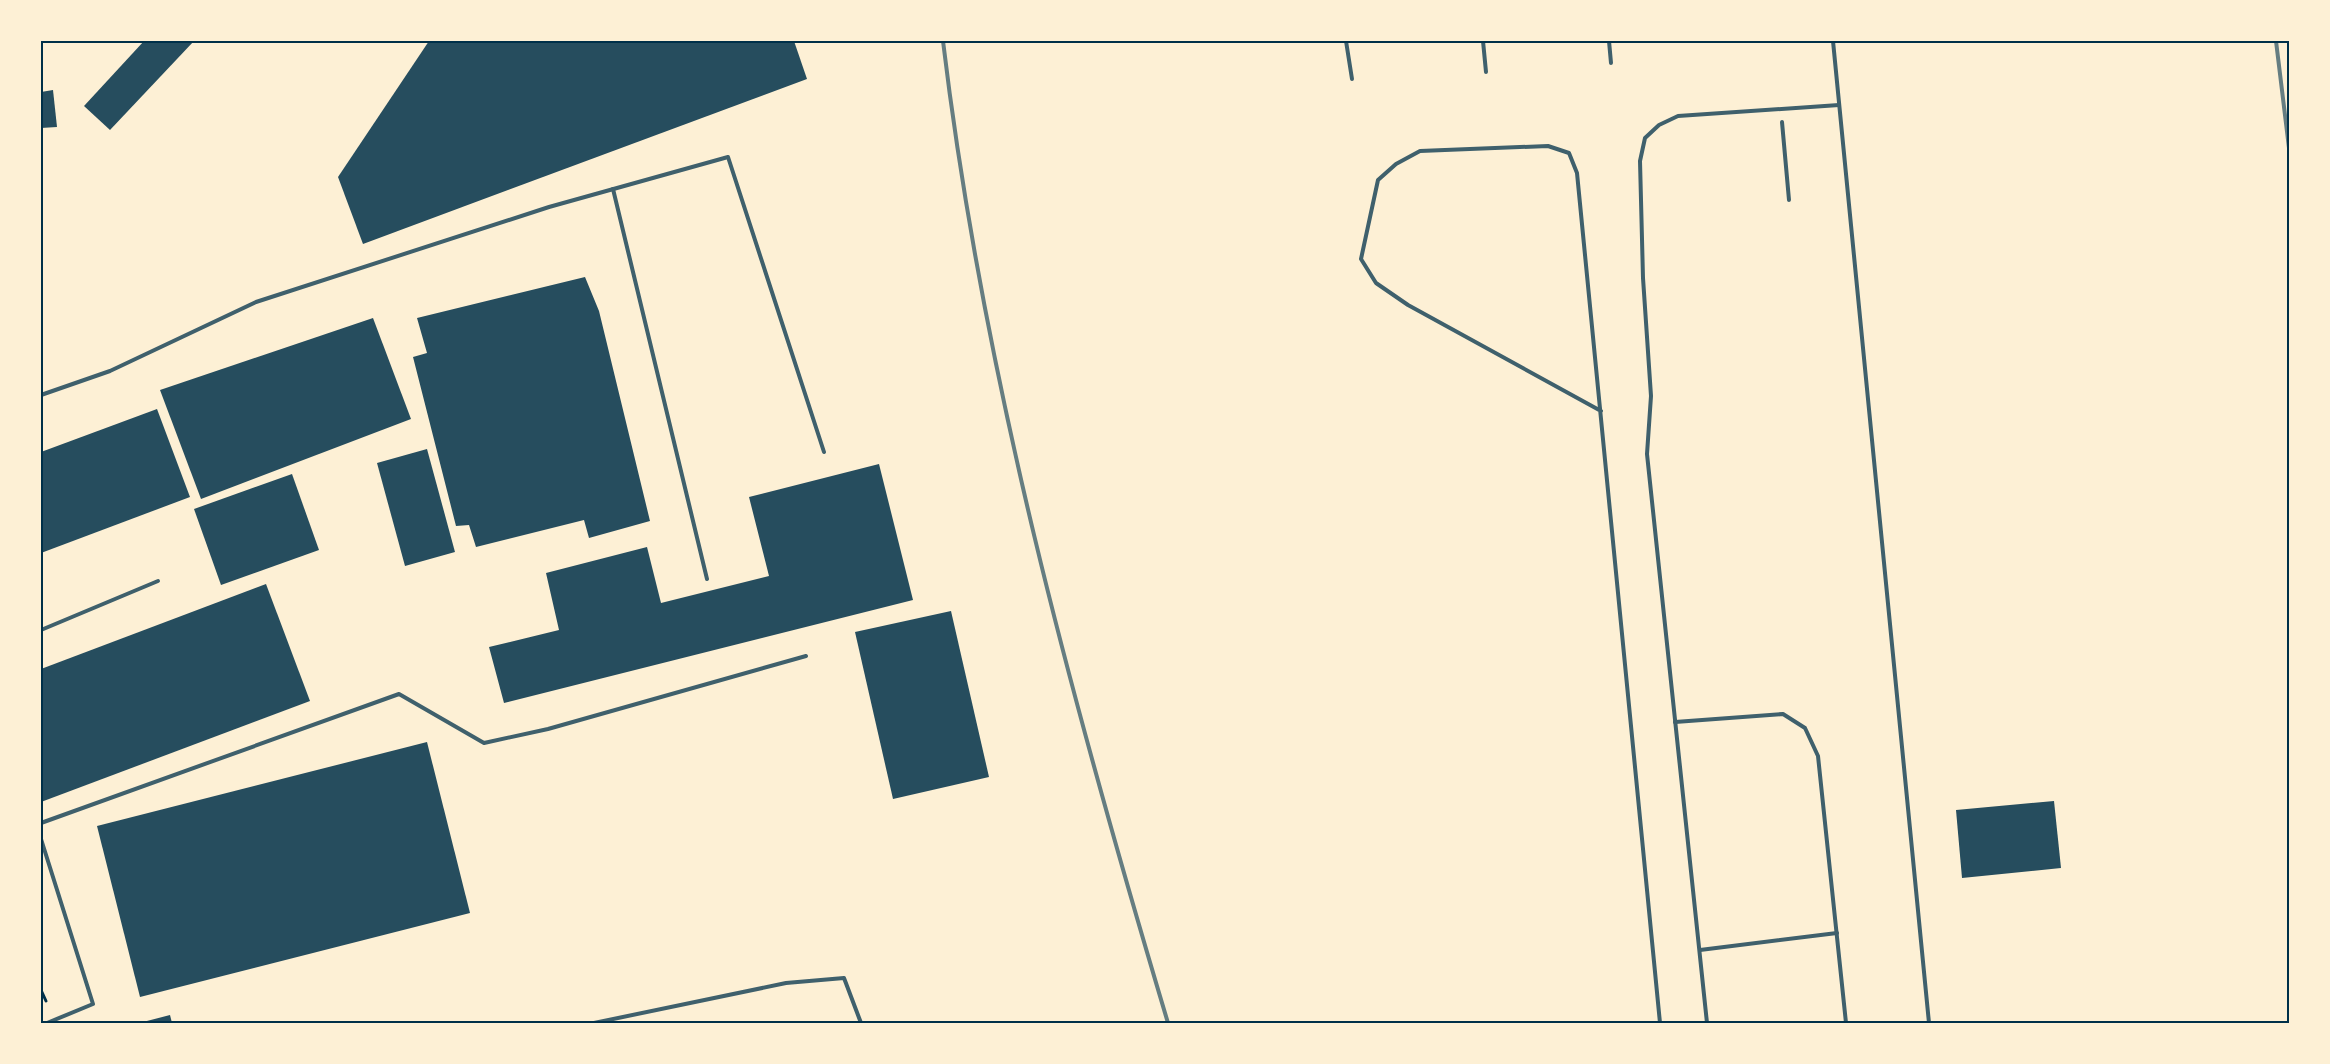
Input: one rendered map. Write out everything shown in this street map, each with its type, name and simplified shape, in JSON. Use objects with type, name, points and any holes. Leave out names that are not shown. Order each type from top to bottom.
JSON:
[{"type":"lane","points":[[1346,41],[1352,79]]},
{"type":"lane","points":[[1483,41],[1486,72]]},
{"type":"lane","points":[[1609,41],[1611,64]]},
{"type":"lane","points":[[1833,41],[1929,1023]]},
{"type":"lane","points":[[1708,1023],[1646,454],[1651,396],[1643,278],[1640,161],[1645,138],[1658,125],[1678,116],[1839,105]]},
{"type":"lane","points":[[1782,122],[1789,200]]},
{"type":"lane","points":[[1601,410],[1408,305],[1376,283],[1361,259],[1378,180],[1396,164],[1420,151],[1548,146],[1569,153],[1577,173],[1601,410],[1660,1023]]},
{"type":"lane","points":[[41,395],[110,371],[256,302],[549,207],[728,157],[824,452]]},
{"type":"lane","points":[[613,189],[707,579]]},
{"type":"lane","points":[[41,630],[158,581]]},
{"type":"lane","points":[[41,823],[399,694],[484,743],[548,729],[806,656]]},
{"type":"lane","points":[[1675,722],[1783,714],[1805,728],[1818,756],[1846,1023]]},
{"type":"lane","points":[[41,839],[93,1004],[47,1023]]},
{"type":"lane","points":[[1700,950],[1837,933]]},
{"type":"lane","points":[[594,1023],[786,983],[844,978],[861,1023]]},
{"type":"building","points":[[144,41],[194,41],[110,130],[84,106]]},
{"type":"building","points":[[429,41],[794,41],[807,79],[363,244],[338,177]]},
{"type":"building","points":[[53,90],[57,127],[41,128],[41,92]]},
{"type":"building","points":[[585,277],[599,311],[650,521],[589,538],[584,520],[476,547],[469,525],[456,526],[413,357],[427,353],[417,318]]},
{"type":"building","points":[[373,318],[411,419],[201,499],[160,390]]},
{"type":"building","points":[[157,409],[190,497],[41,553],[41,452]]},
{"type":"building","points":[[427,449],[455,552],[405,566],[377,463]]},
{"type":"building","points":[[879,464],[913,600],[504,703],[489,647],[559,630],[546,573],[647,547],[661,603],[769,576],[749,497]]},
{"type":"building","points":[[292,474],[319,550],[221,585],[194,509]]},
{"type":"building","points":[[266,584],[310,701],[41,802],[41,669]]},
{"type":"building","points":[[951,611],[989,777],[893,799],[855,632]]},
{"type":"building","points":[[427,742],[470,913],[140,997],[97,826]]},
{"type":"building","points":[[2054,801],[2061,868],[1962,878],[1956,810]]},
{"type":"building","points":[[170,1015],[172,1023],[143,1023],[143,1022]]},
{"type":"railway","points":[[943,41],[960,166],[982,290],[1006,414],[1034,537],[1098,781],[1168,1023]]},
{"type":"railway","points":[[2276,41],[2289,148]]}]
